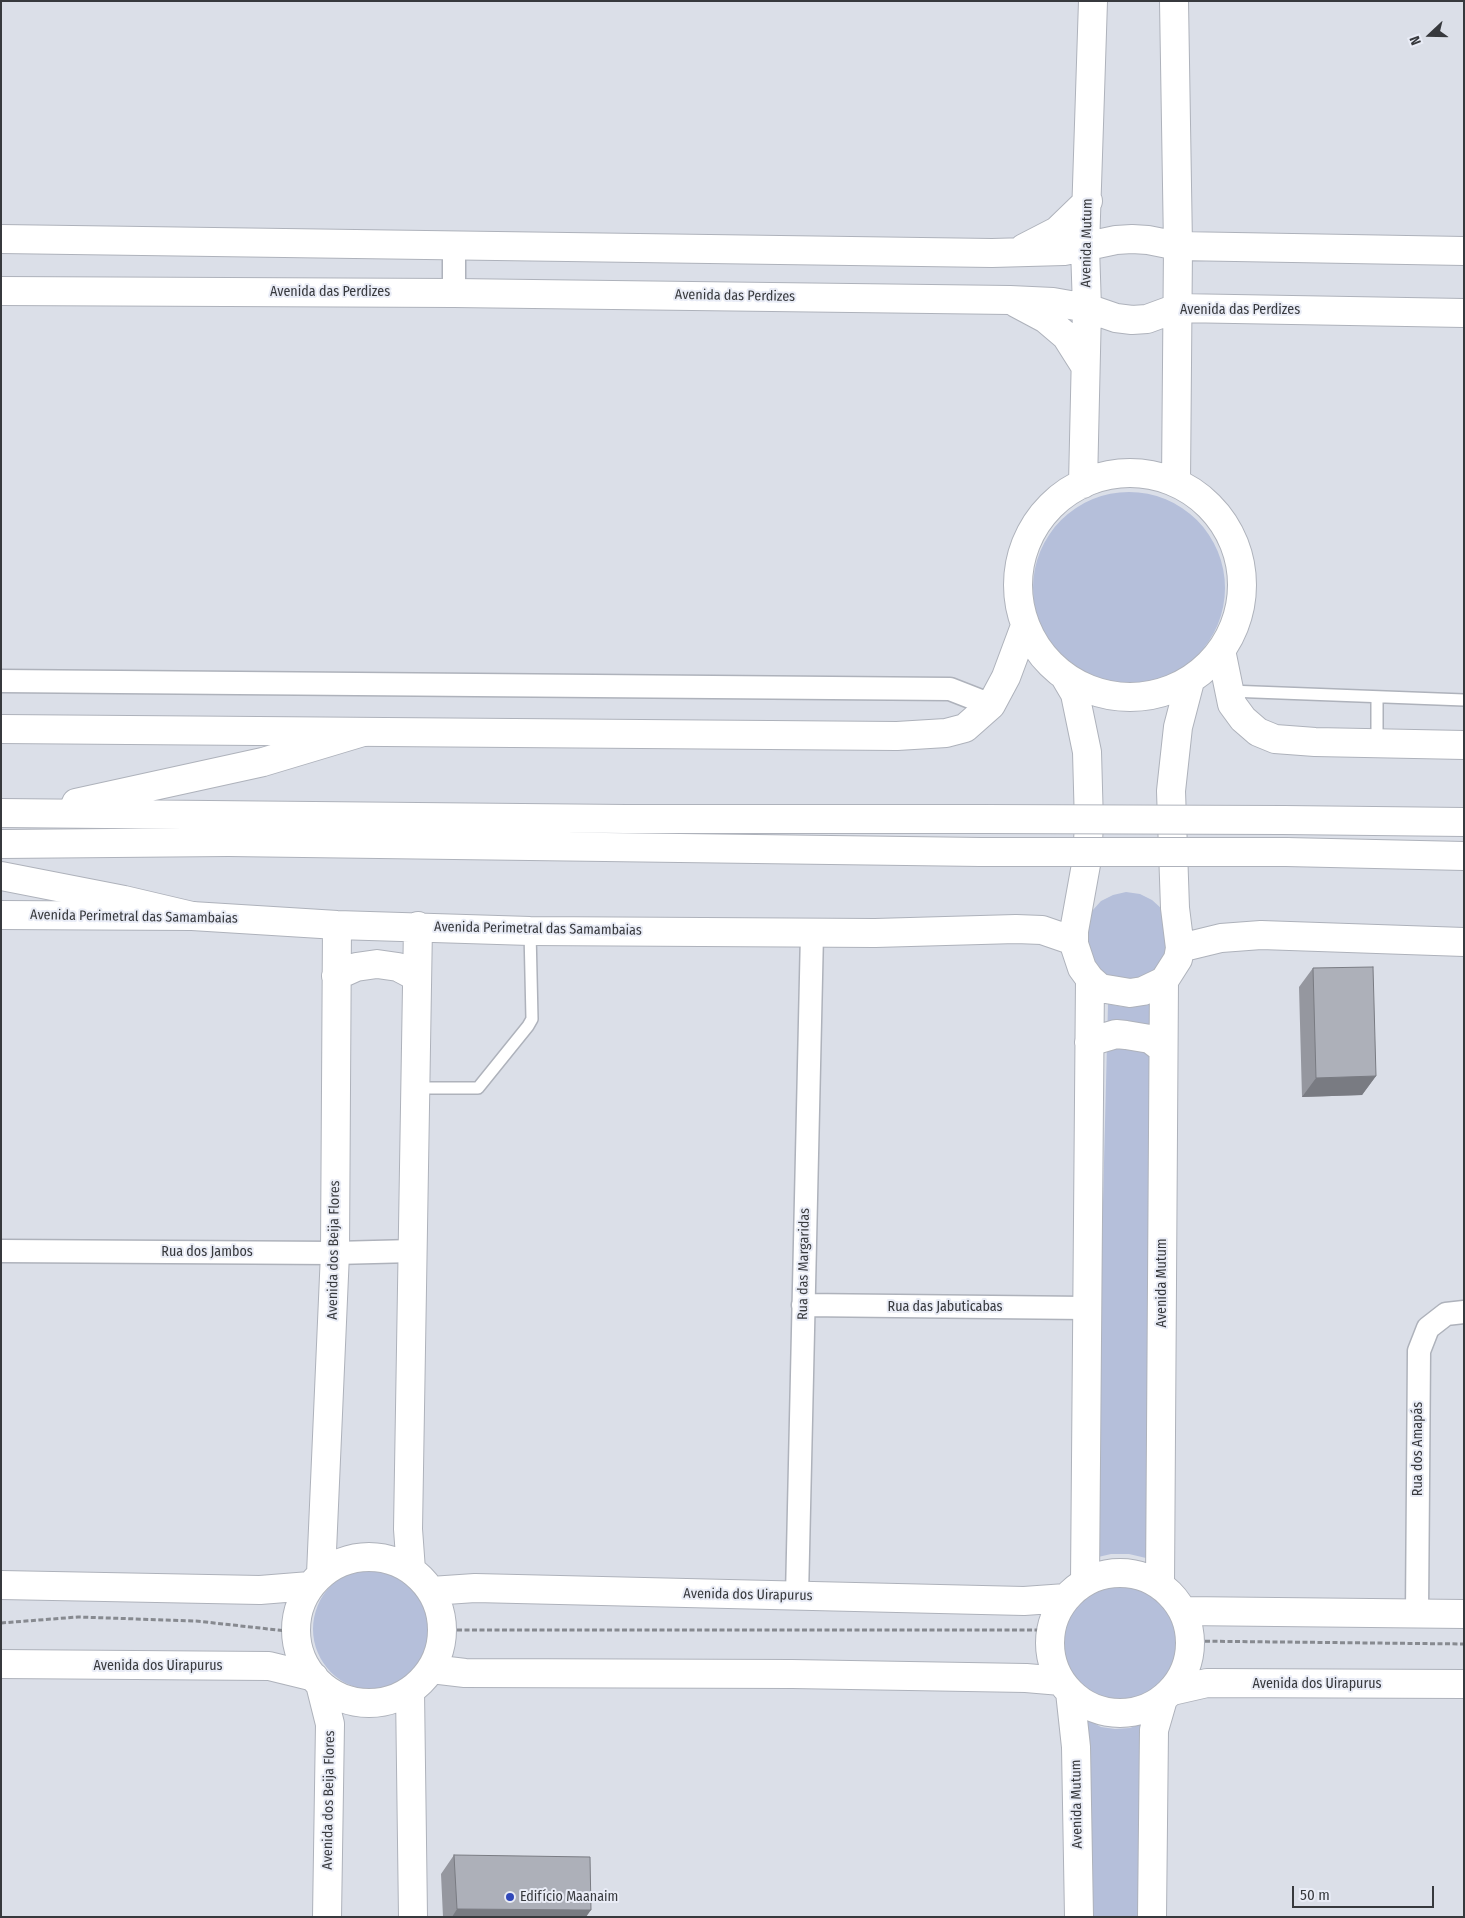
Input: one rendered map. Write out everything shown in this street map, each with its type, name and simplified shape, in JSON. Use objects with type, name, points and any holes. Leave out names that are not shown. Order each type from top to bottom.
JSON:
[{"type":"main road","name":"Avenida Mutum","points":[[1083,484],[1087,308],[1085,247],[1088,201],[1093,1]]},
{"type":"main road","points":[[1174,1],[1178,246],[1176,483]]},
{"type":"main road","points":[[1019,251],[1057,231],[1088,201]]},
{"type":"main road","points":[[1,239],[992,253],[1064,251],[1116,240],[1132,240],[1155,241],[1178,246],[1464,251]]},
{"type":"main road","name":"Avenida das Perdizes","points":[[1,291],[454,293],[1010,300],[1054,302],[1087,308],[1116,318],[1132,320],[1163,315],[1177,308],[1464,313]]},
{"type":"main road","points":[[1010,300],[1046,319],[1066,336],[1085,366]]},
{"type":"main road","points":[[1132,473],[1154,476],[1176,483],[1194,494],[1215,514],[1234,545],[1240,566],[1241,588],[1239,610],[1232,631],[1221,650],[1207,667],[1190,681],[1170,690],[1149,696],[1127,698],[1098,693],[1066,677],[1049,663],[1035,645],[1025,626],[1019,604],[1018,583],[1020,561],[1027,540],[1038,520],[1052,504],[1083,484],[1110,475],[1132,473]]},
{"type":"main road","points":[[1,729],[897,736],[956,732],[965,728],[991,705],[1006,677],[1025,626]]},
{"type":"main road","points":[[1221,650],[1227,691],[1232,704],[1243,719],[1258,732],[1275,739],[1315,742],[1464,745]]},
{"type":"main road","points":[[1066,677],[1075,694],[1087,752],[1089,808],[1087,859],[1074,931],[1077,957],[1090,979],[1100,988],[1130,993],[1143,991],[1164,981],[1178,959],[1180,948],[1175,908],[1171,790],[1178,726],[1190,681]]},
{"type":"main road","points":[[28,813],[263,762],[363,732]]},
{"type":"main road","points":[[1,813],[626,819],[1464,822]]},
{"type":"main road","points":[[1,844],[228,842],[981,852],[1286,852],[1464,856]]},
{"type":"main road","points":[[1,876],[124,900],[192,916]]},
{"type":"main road","name":"Avenida Perimetral das Samambaias","points":[[1,915],[192,916],[337,925],[418,926],[530,931],[812,933],[1016,929],[1042,930],[1074,941]]},
{"type":"main road","name":"Avenida dos Beija Flores","points":[[316,1580],[335,1253],[337,925]]},
{"type":"main road","points":[[411,1570],[408,1529],[418,926]]},
{"type":"main road","points":[[1180,948],[1220,938],[1261,935],[1464,942]]},
{"type":"main road","points":[[336,976],[356,967],[377,964],[398,967],[417,977]]},
{"type":"main road","points":[[1075,1590],[1086,1308],[1090,979]]},
{"type":"main road","name":"Avenida Mutum","points":[[1160,1584],[1164,981]]},
{"type":"main road","points":[[1089,1042],[1116,1034],[1132,1035],[1150,1039],[1163,1049]]},
{"type":"main road","points":[[375,1557],[394,1561],[411,1570],[431,1591],[439,1610],[442,1630],[439,1650],[431,1669],[410,1690],[388,1701],[364,1703],[341,1697],[317,1681],[301,1656],[296,1632],[300,1608],[316,1580],[337,1564],[355,1558],[375,1557]]},
{"type":"main road","points":[[1152,1917],[1154,1730],[1168,1695],[1184,1673],[1190,1653],[1190,1631],[1183,1611],[1173,1596],[1160,1584],[1142,1575],[1122,1572],[1103,1574],[1075,1590],[1056,1612],[1051,1630],[1052,1656],[1066,1686],[1092,1707],[1105,1712],[1125,1714],[1145,1709],[1168,1695]]},
{"type":"main road","points":[[1,1585],[260,1590],[316,1580]]},
{"type":"main road","name":"Avenida dos Uirapurus","points":[[431,1591],[484,1588],[1024,1601],[1075,1590]]},
{"type":"main road","points":[[1183,1611],[1464,1614]]},
{"type":"main road","name":"Avenida dos Uirapurus","points":[[1,1664],[269,1666],[317,1681]]},
{"type":"main road","points":[[431,1669],[465,1673],[792,1674],[1026,1678],[1066,1686]]},
{"type":"main road","name":"Avenida dos Beija Flores","points":[[317,1681],[330,1724],[328,1917]]},
{"type":"main road","name":"Avenida dos Uirapurus","points":[[1168,1695],[1207,1683],[1464,1684]]},
{"type":"main road","name":"Avenida Mutum","points":[[1066,1686],[1076,1747],[1079,1917]]},
{"type":"main road","points":[[410,1690],[413,1917]]},
{"type":"street","points":[[454,244],[454,293]]},
{"type":"street","points":[[1,681],[950,689],[991,705]]},
{"type":"street","name":"Rua das Margaridas","points":[[797,1596],[812,933]]},
{"type":"street","name":"Rua dos Jambos","points":[[1,1251],[335,1253],[413,1251]]},
{"type":"street","name":"Rua das Jabuticabas","points":[[803,1306],[1086,1308]]},
{"type":"street","name":"Rua dos Amapás","points":[[1417,1613],[1418,1351],[1428,1328],[1446,1314],[1464,1312]]},
{"type":"lane","points":[[1227,691],[1464,700]]},
{"type":"lane","points":[[1377,698],[1377,743]]},
{"type":"lane","points":[[415,1088],[478,1088],[528,1026],[532,1019],[530,931]]},
{"type":"path","points":[[1,1623],[78,1618],[196,1622],[296,1632]]},
{"type":"path","points":[[442,1630],[1051,1630]]},
{"type":"path","points":[[1190,1641],[1464,1644]]},
{"type":"shaded area","points":[[1120,492],[1138,492],[1166,499],[1182,508],[1197,520],[1209,535],[1218,551],[1225,579],[1225,597],[1218,625],[1209,641],[1197,656],[1182,668],[1166,677],[1138,684],[1120,684],[1101,680],[1084,673],[1068,662],[1055,649],[1044,633],[1037,616],[1033,597],[1033,579],[1037,560],[1044,543],[1055,527],[1068,514],[1084,503],[1101,496]]},
{"type":"shaded area","points":[[1126,892],[1140,894],[1152,900],[1162,909],[1172,933],[1161,967],[1134,981],[1104,975],[1093,965],[1086,951],[1086,923],[1092,911],[1101,901],[1113,895]]},
{"type":"shaded area","points":[[1156,999],[1146,1558],[1129,1554],[1111,1554],[1094,1558],[1108,1004],[1124,1007],[1141,1005]]},
{"type":"shaded area","points":[[374,1568],[397,1572],[417,1586],[431,1606],[435,1629],[431,1652],[417,1672],[397,1686],[374,1690],[351,1686],[331,1672],[317,1652],[313,1629],[317,1606],[331,1586],[351,1572]]},
{"type":"shaded area","points":[[1120,1583],[1143,1587],[1163,1600],[1176,1620],[1180,1643],[1176,1666],[1163,1686],[1143,1699],[1120,1703],[1097,1699],[1077,1686],[1064,1666],[1060,1643],[1064,1620],[1077,1600],[1097,1587]]},
{"type":"shaded area","points":[[1088,1720],[1101,1727],[1115,1729],[1130,1728],[1143,1723],[1141,1917],[1087,1917]]},
{"type":"building","points":[[1373,967],[1376,1076],[1316,1078],[1313,968]]},
{"type":"building","points":[[454,1855],[590,1857],[591,1910],[457,1909]]},
{"type":"place","name":"Edifício Maanaim","points":[[510,1897]]}]
